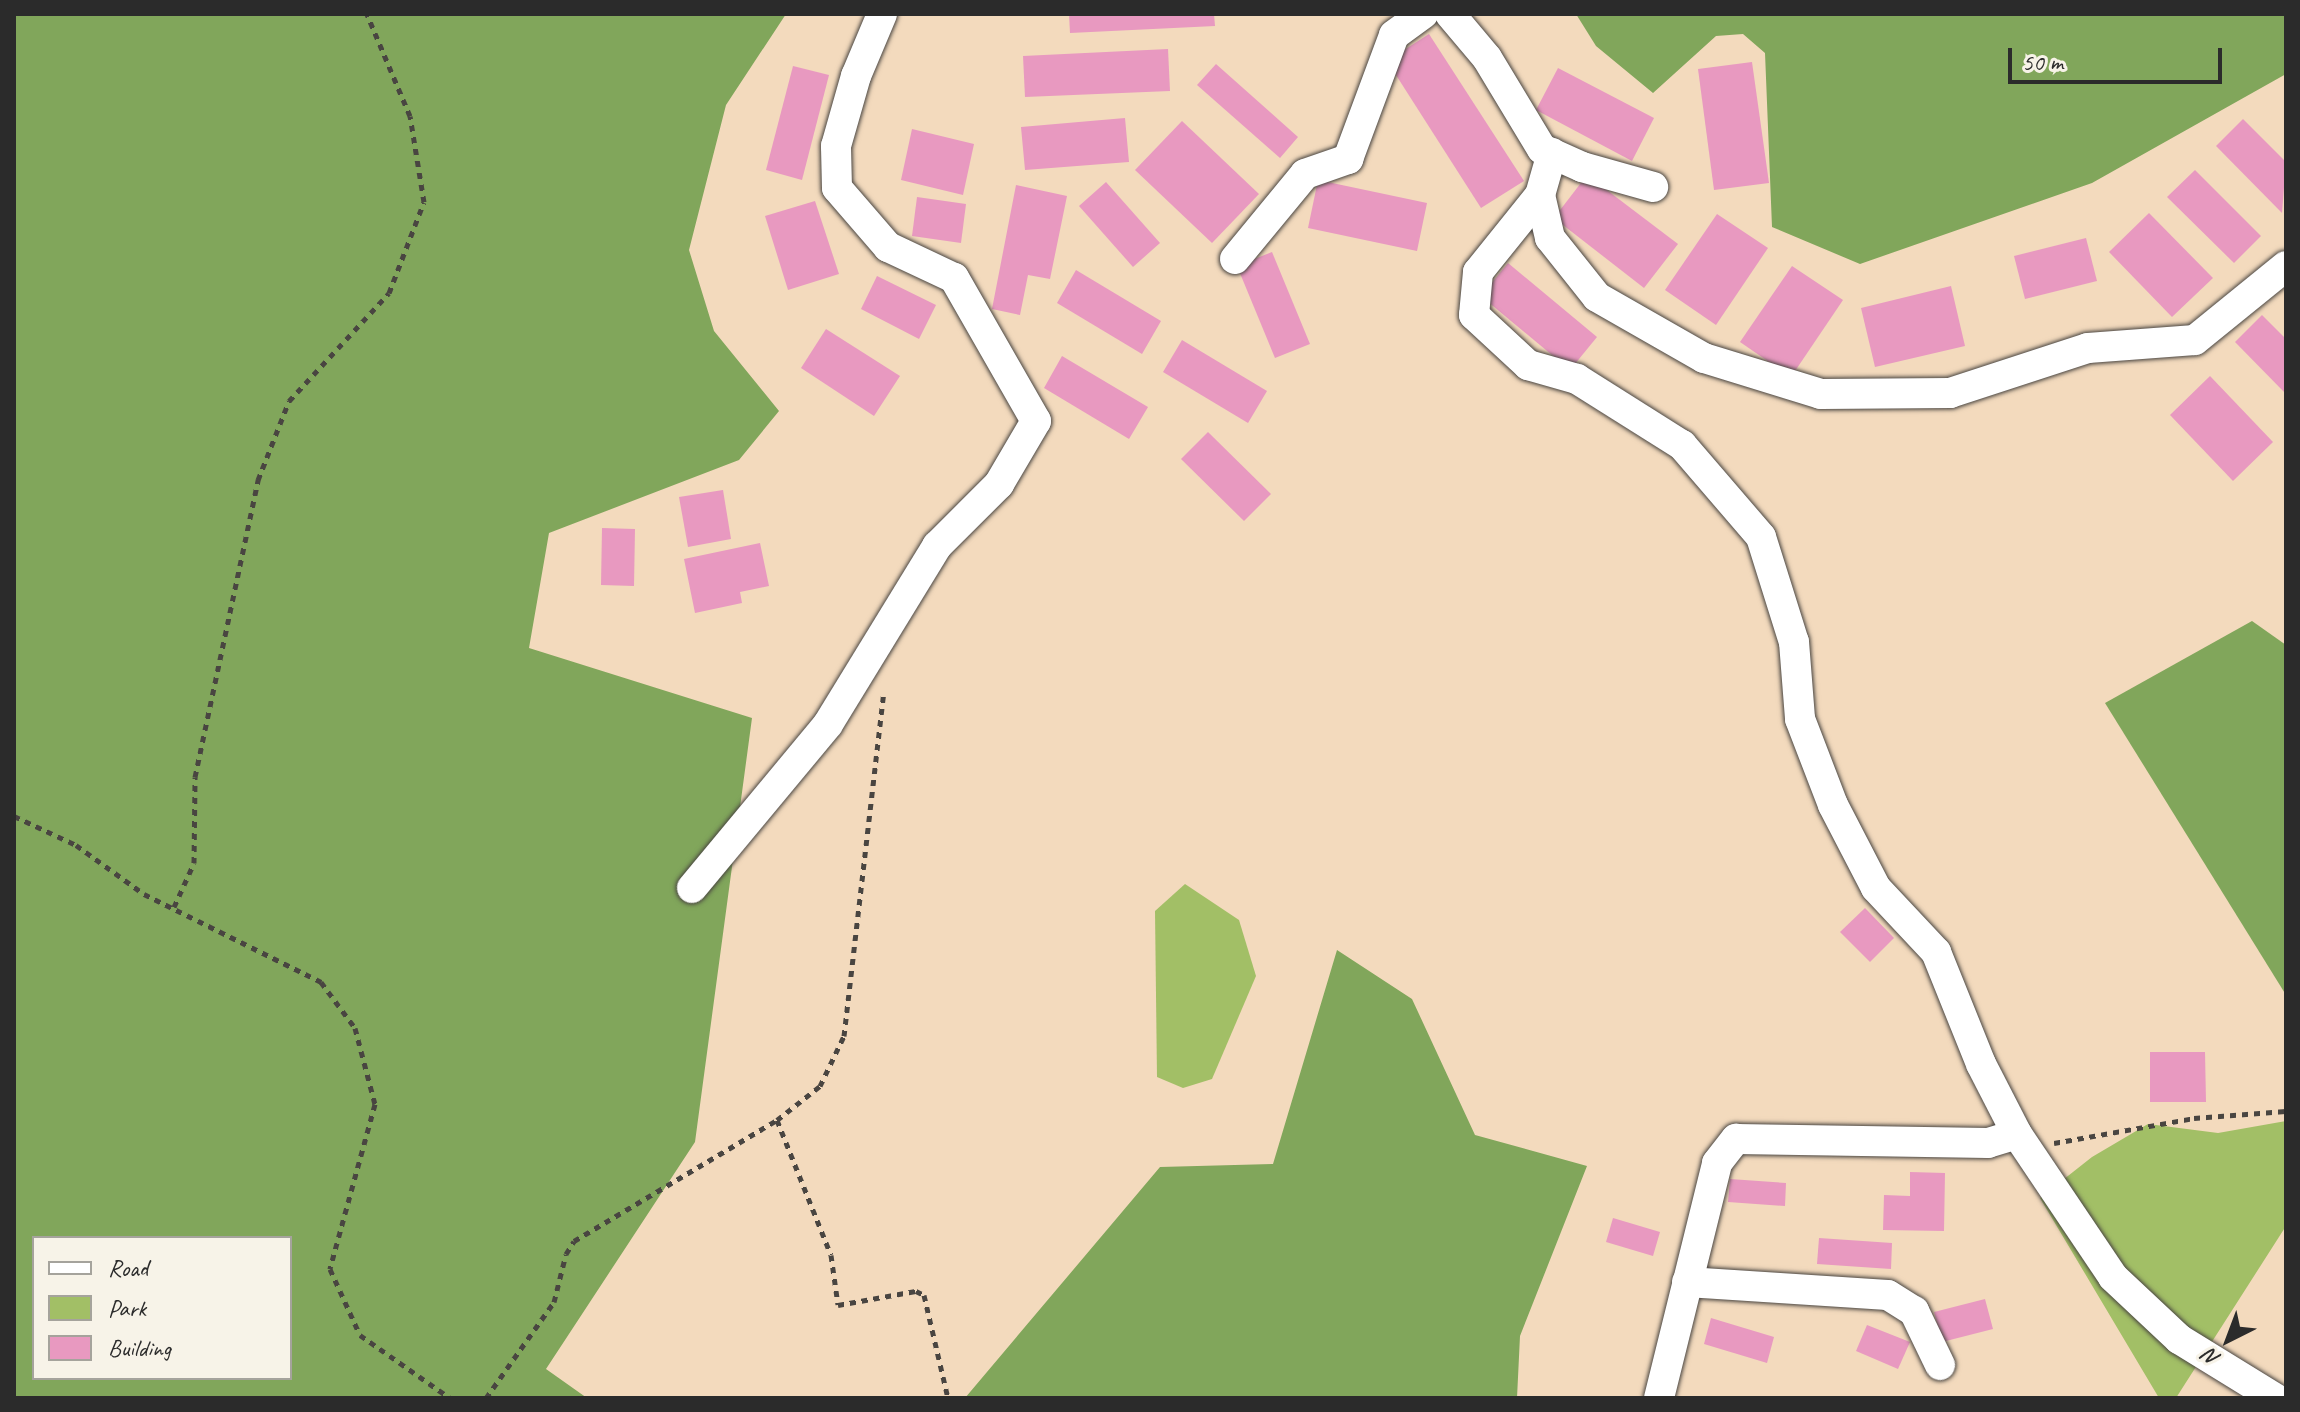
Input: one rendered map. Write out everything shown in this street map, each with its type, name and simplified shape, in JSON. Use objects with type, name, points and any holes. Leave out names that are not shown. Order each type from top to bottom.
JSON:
[{"type":"lane","points":[[692,888],[828,724],[937,546],[999,484],[1036,421],[954,278],[888,247],[837,188],[836,146],[856,76],[882,14]]},
{"type":"lane","points":[[1235,259],[1305,174],[1348,159],[1394,35],[1423,14]]},
{"type":"lane","points":[[1450,14],[1487,58],[1542,149],[1653,187]]},
{"type":"lane","points":[[1552,153],[1540,195],[1478,272],[1474,315],[1528,365],[1577,379],[1682,445],[1761,537],[1794,642],[1800,719],[1833,805],[1876,888],[1936,952],[1981,1064],[2024,1143],[2113,1277],[2179,1339],[2275,1398]]},
{"type":"lane","points":[[1540,195],[1550,238],[1597,297],[1704,358],[1821,394],[1950,393],[2088,348],[2195,340],[2286,266]]},
{"type":"lane","points":[[1659,1398],[1717,1163],[1736,1139],[2024,1143]]},
{"type":"lane","points":[[1687,1282],[1888,1295],[1914,1311],[1940,1365]]},
{"type":"path","points":[[174,907],[194,863],[195,777],[258,480],[289,401],[389,293],[424,202],[410,116],[367,14]]},
{"type":"path","points":[[486,1398],[554,1302],[566,1254],[574,1241],[777,1120],[820,1086],[844,1036],[886,681]]},
{"type":"path","points":[[14,816],[76,845],[144,894],[321,982],[355,1028],[375,1104],[346,1194],[330,1269],[360,1335],[450,1398]]},
{"type":"path","points":[[2024,1143],[2286,1111]]},
{"type":"path","points":[[777,1120],[831,1255],[838,1305],[916,1291],[924,1295],[948,1398]]},
{"type":"green space","points":[[14,14],[786,14],[726,105],[689,250],[714,331],[779,411],[739,460],[549,533],[529,648],[752,718],[695,1142],[546,1369],[587,1398],[14,1398]]},
{"type":"green space","points":[[1576,14],[2286,14],[2286,74],[2092,183],[1860,264],[1772,227],[1765,53],[1743,34],[1716,36],[1653,93],[1596,46]]},
{"type":"green space","points":[[2252,621],[2286,645],[2286,995],[2105,703]]},
{"type":"green space","points":[[1185,884],[1239,920],[1256,976],[1212,1079],[1183,1088],[1157,1077],[1155,911]]},
{"type":"green space","points":[[1337,950],[1412,999],[1475,1135],[1587,1166],[1520,1336],[1517,1398],[965,1398],[1160,1167],[1273,1164]]},
{"type":"green space","points":[[2286,1121],[2286,1226],[2176,1398],[2159,1398],[2040,1198],[2092,1157],[2148,1124],[2218,1133]]},
{"type":"building","points":[[1069,14],[1214,14],[1215,26],[1070,33]]},
{"type":"building","points":[[1429,34],[1524,181],[1481,208],[1387,61]]},
{"type":"building","points":[[1168,49],[1170,91],[1025,97],[1023,56]]},
{"type":"building","points":[[1752,62],[1769,183],[1714,190],[1698,69]]},
{"type":"building","points":[[1216,64],[1298,137],[1280,158],[1197,85]]},
{"type":"building","points":[[793,66],[829,75],[802,180],[766,170]]},
{"type":"building","points":[[1558,68],[1654,118],[1632,161],[1536,110]]},
{"type":"building","points":[[1125,118],[1129,162],[1025,170],[1021,127]]},
{"type":"building","points":[[2243,119],[2286,162],[2282,213],[2216,146]]},
{"type":"building","points":[[1182,121],[1259,194],[1212,243],[1135,170]]},
{"type":"building","points":[[912,129],[974,144],[963,195],[901,180]]},
{"type":"building","points":[[2195,170],[2261,236],[2234,263],[2167,197]]},
{"type":"building","points":[[1587,175],[1678,244],[1644,288],[1554,218]]},
{"type":"building","points":[[1318,180],[1427,203],[1417,251],[1308,228]]},
{"type":"building","points":[[1106,182],[1160,243],[1133,267],[1079,206]]},
{"type":"building","points":[[1016,185],[1067,196],[1050,279],[1028,275],[1020,315],[992,309]]},
{"type":"building","points":[[917,197],[966,204],[961,243],[912,236]]},
{"type":"building","points":[[815,201],[839,274],[788,290],[765,216]]},
{"type":"building","points":[[2149,213],[2213,278],[2172,317],[2109,252]]},
{"type":"building","points":[[1717,214],[1768,248],[1716,325],[1665,290]]},
{"type":"building","points":[[2086,238],[2097,281],[2025,299],[2014,256]]},
{"type":"building","points":[[1272,252],[1310,344],[1275,358],[1237,266]]},
{"type":"building","points":[[1508,263],[1597,337],[1570,370],[1481,296]]},
{"type":"building","points":[[1792,266],[1843,300],[1791,377],[1740,342]]},
{"type":"building","points":[[1076,270],[1161,321],[1142,354],[1057,303]]},
{"type":"building","points":[[877,276],[936,305],[919,339],[861,309]]},
{"type":"building","points":[[1951,286],[1965,346],[1875,367],[1861,308]]},
{"type":"building","points":[[2262,315],[2286,339],[2286,394],[2235,342]]},
{"type":"building","points":[[826,329],[900,376],[874,416],[801,368]]},
{"type":"building","points":[[1182,340],[1267,391],[1248,423],[1163,372]]},
{"type":"building","points":[[1062,356],[1148,407],[1129,439],[1044,388]]},
{"type":"building","points":[[2210,376],[2273,442],[2233,481],[2170,415]]},
{"type":"building","points":[[1208,432],[1271,494],[1244,521],[1181,459]]},
{"type":"building","points":[[723,490],[731,539],[688,547],[679,497]]},
{"type":"building","points":[[602,528],[635,529],[634,586],[601,585]]},
{"type":"building","points":[[760,543],[769,586],[740,592],[742,603],[695,613],[684,559]]},
{"type":"building","points":[[1865,908],[1894,938],[1870,962],[1840,932]]},
{"type":"building","points":[[2150,1052],[2205,1052],[2206,1102],[2150,1102]]},
{"type":"building","points":[[1910,1172],[1945,1173],[1944,1231],[1883,1230],[1884,1195],[1910,1196]]},
{"type":"building","points":[[1730,1179],[1786,1183],[1785,1206],[1728,1202]]},
{"type":"building","points":[[1613,1218],[1660,1232],[1653,1256],[1606,1242]]},
{"type":"building","points":[[1819,1238],[1892,1243],[1891,1269],[1817,1264]]},
{"type":"building","points":[[1985,1299],[1993,1329],[1942,1342],[1934,1312]]},
{"type":"building","points":[[1711,1318],[1774,1337],[1767,1363],[1704,1344]]},
{"type":"building","points":[[1867,1325],[1910,1342],[1898,1369],[1856,1351]]}]
